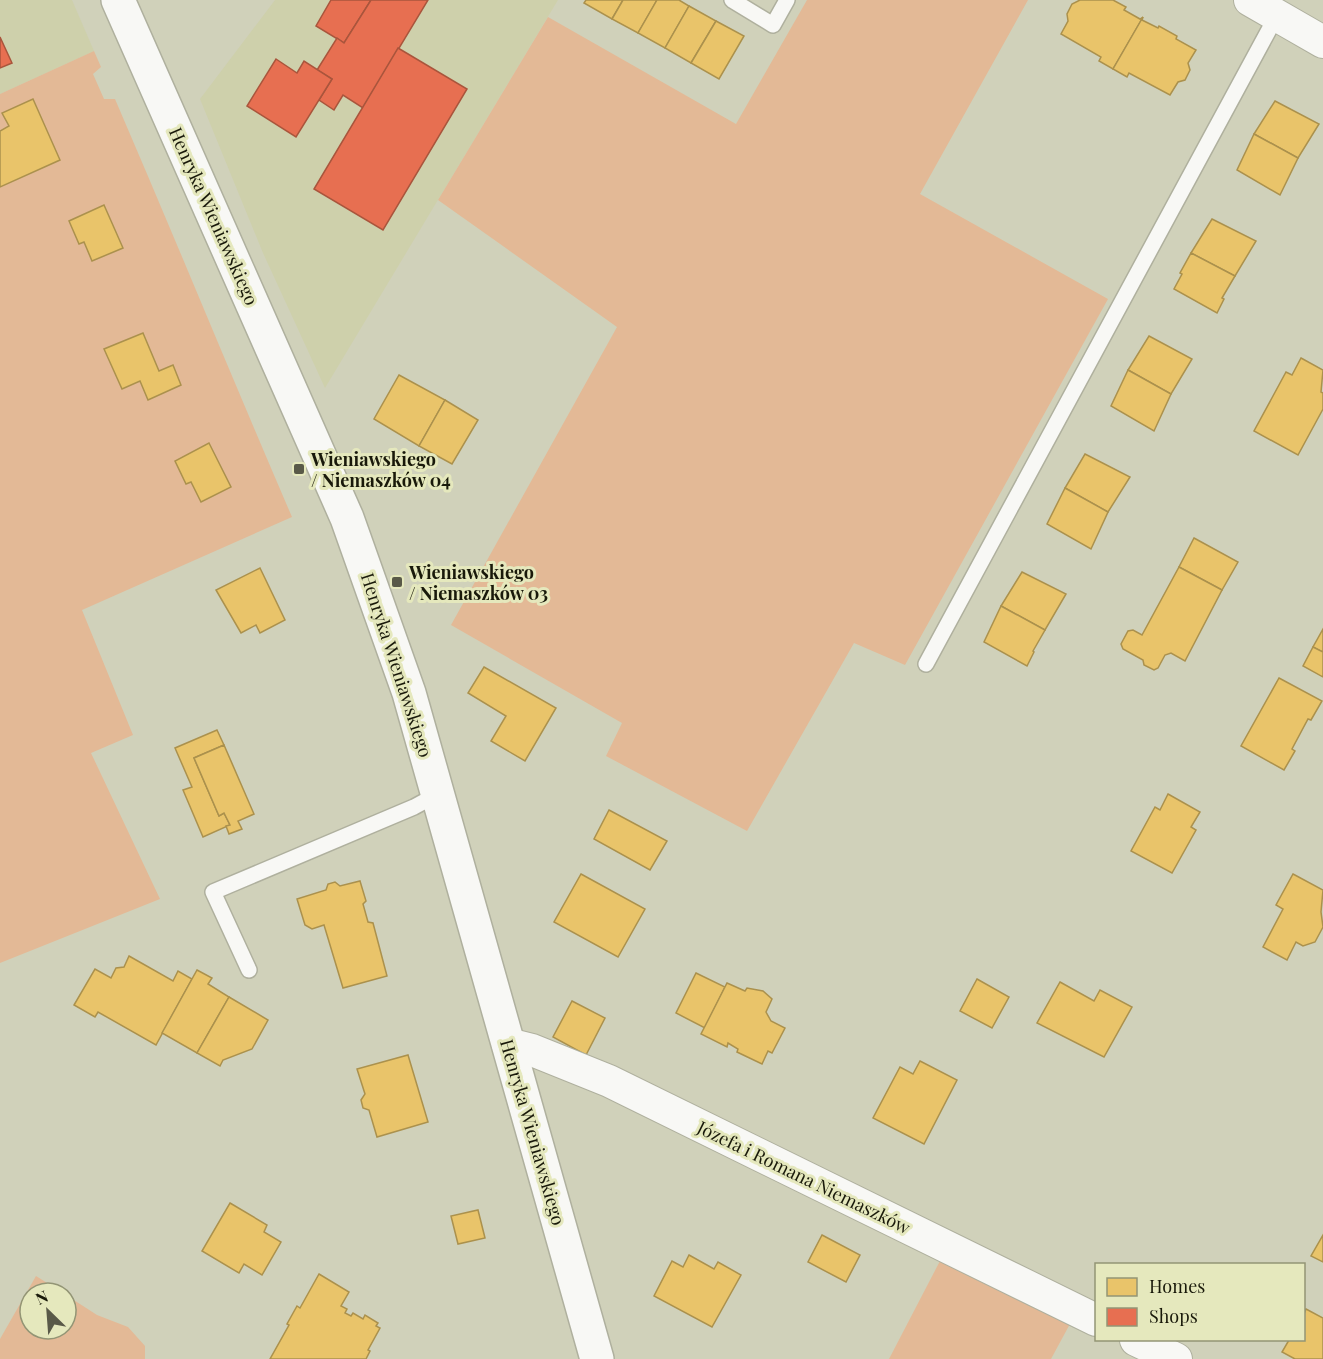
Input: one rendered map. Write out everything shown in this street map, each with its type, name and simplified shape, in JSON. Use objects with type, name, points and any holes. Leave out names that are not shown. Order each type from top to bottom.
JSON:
[{"type":"street","name":"Henryka Wieniawskiego","points":[[118,0],[346,518],[409,693],[597,1359]]},
{"type":"street","points":[[1250,0],[1323,42]]},
{"type":"street","name":"Józefa i Romana Niemaszków","points":[[508,1044],[532,1050],[609,1081],[1095,1320]]},
{"type":"street","points":[[1138,1341],[1176,1359]]},
{"type":"lane","points":[[732,0],[773,25],[787,0]]},
{"type":"lane","points":[[926,664],[1277,15]]},
{"type":"lane","points":[[249,970],[213,892],[414,807],[438,794]]},
{"type":"shaded area","points":[[0,0],[72,0],[94,51],[0,94]]},
{"type":"shaded area","points":[[275,0],[558,0],[325,388],[263,253],[200,99]]},
{"type":"shaded area","points":[[807,0],[1028,0],[920,194],[1108,299],[905,665],[854,643],[747,831],[606,756],[622,723],[451,625],[617,327],[438,200],[548,17],[736,124]]},
{"type":"shaded area","points":[[94,51],[101,67],[93,74],[104,99],[115,99],[292,517],[82,610],[133,735],[91,753],[160,899],[0,963],[0,94]]},
{"type":"shaded area","points":[[941,1259],[1071,1322],[1051,1359],[889,1359]]},
{"type":"shaded area","points":[[36,1276],[44,1281],[33,1281]]},
{"type":"shaded area","points":[[78,1303],[97,1315],[128,1327],[145,1346],[145,1359],[0,1359],[0,1339],[18,1308],[18,1341],[78,1341]]},
{"type":"building: Homes","points":[[586,0],[623,0],[612,19],[584,3]]},
{"type":"building: Homes","points":[[623,0],[657,0],[638,33],[612,19]]},
{"type":"building: Homes","points":[[657,0],[679,0],[689,6],[665,48],[638,33]]},
{"type":"building: Homes","points":[[1080,0],[1113,0],[1126,7],[1124,10],[1140,19],[1143,17],[1113,69],[1099,61],[1101,57],[1061,34],[1068,21],[1067,14],[1072,4]]},
{"type":"building: Homes","points":[[689,6],[716,21],[691,63],[665,48]]},
{"type":"building: Homes","points":[[1143,17],[1142,20],[1177,36],[1176,39],[1196,50],[1188,63],[1190,70],[1185,80],[1178,82],[1170,95],[1129,73],[1127,77],[1113,69]]},
{"type":"building: Homes","points":[[716,21],[744,36],[719,79],[691,63]]},
{"type":"building: Homes","points":[[33,99],[60,160],[0,187],[0,131],[9,126],[2,113]]},
{"type":"building: Homes","points":[[1275,101],[1319,124],[1298,158],[1254,134]]},
{"type":"building: Homes","points":[[1254,134],[1298,158],[1280,195],[1237,170]]},
{"type":"building: Homes","points":[[104,205],[123,248],[92,261],[84,242],[79,244],[69,221]]},
{"type":"building: Homes","points":[[1212,219],[1256,241],[1235,276],[1191,253]]},
{"type":"building: Homes","points":[[1191,253],[1235,276],[1222,298],[1224,299],[1217,313],[1174,289]]},
{"type":"building: Homes","points":[[143,333],[159,371],[173,365],[181,385],[148,400],[140,381],[122,389],[104,349]]},
{"type":"building: Homes","points":[[1149,336],[1192,359],[1171,394],[1128,370]]},
{"type":"building: Homes","points":[[1301,358],[1323,370],[1321,392],[1323,393],[1323,409],[1298,455],[1254,431],[1286,372],[1292,375]]},
{"type":"building: Homes","points":[[1128,370],[1171,394],[1154,431],[1111,406]]},
{"type":"building: Homes","points":[[399,375],[445,400],[419,446],[374,419]]},
{"type":"building: Homes","points":[[445,400],[478,420],[452,464],[419,446]]},
{"type":"building: Homes","points":[[209,443],[231,487],[201,502],[191,482],[186,484],[175,461]]},
{"type":"building: Homes","points":[[1085,454],[1130,477],[1108,512],[1065,488]]},
{"type":"building: Homes","points":[[1065,488],[1108,512],[1091,549],[1047,524]]},
{"type":"building: Homes","points":[[1194,538],[1238,562],[1222,590],[1179,567]]},
{"type":"building: Homes","points":[[1179,567],[1222,590],[1185,661],[1171,653],[1165,655],[1158,668],[1154,670],[1144,665],[1143,660],[1123,649],[1121,644],[1128,631],[1133,630],[1142,635]]},
{"type":"building: Homes","points":[[260,568],[285,620],[260,633],[256,625],[241,633],[216,590]]},
{"type":"building: Homes","points":[[1022,572],[1066,594],[1045,630],[1001,606]]},
{"type":"building: Homes","points":[[1001,606],[1045,630],[1027,666],[984,642]]},
{"type":"building: Homes","points":[[1323,629],[1323,652],[1313,647]]},
{"type":"building: Homes","points":[[1313,647],[1323,652],[1323,677],[1303,666]]},
{"type":"building: Homes","points":[[484,667],[556,708],[525,761],[491,741],[506,716],[468,693]]},
{"type":"building: Homes","points":[[1279,678],[1322,701],[1311,720],[1308,719],[1292,749],[1295,751],[1284,770],[1241,746]]},
{"type":"building: Homes","points":[[217,730],[224,745],[194,758],[219,816],[224,813],[230,825],[203,837],[183,790],[192,787],[175,748]]},
{"type":"building: Homes","points":[[224,745],[254,814],[238,821],[242,829],[229,834],[226,826],[230,825],[224,813],[219,816],[194,758]]},
{"type":"building: Homes","points":[[1168,794],[1200,812],[1191,827],[1196,830],[1172,873],[1131,851],[1155,807],[1160,810]]},
{"type":"building: Homes","points":[[609,810],[667,841],[650,870],[594,839]]},
{"type":"building: Homes","points":[[581,874],[645,909],[618,957],[554,922]]},
{"type":"building: Homes","points":[[1293,874],[1323,890],[1321,912],[1323,927],[1315,942],[1303,946],[1296,942],[1287,960],[1263,947],[1283,909],[1276,905]]},
{"type":"building: Homes","points":[[360,881],[366,901],[363,904],[368,922],[373,923],[387,976],[343,988],[324,925],[312,929],[305,925],[297,899],[326,890],[328,884],[335,882],[340,886]]},
{"type":"building: Homes","points":[[129,956],[173,981],[178,971],[192,979],[156,1045],[98,1012],[95,1017],[74,1005],[95,969],[111,978],[116,968],[124,967]]},
{"type":"building: Homes","points":[[197,970],[212,978],[208,984],[229,997],[197,1053],[162,1033]]},
{"type":"building: Homes","points":[[696,973],[725,987],[705,1028],[676,1013]]},
{"type":"building: Homes","points":[[977,979],[1009,997],[992,1028],[960,1011]]},
{"type":"building: Homes","points":[[1060,982],[1094,1001],[1100,990],[1132,1007],[1104,1057],[1037,1023]]},
{"type":"building: Homes","points":[[727,983],[745,991],[747,988],[763,991],[772,999],[766,1012],[771,1021],[785,1028],[772,1053],[768,1051],[762,1064],[737,1052],[738,1049],[728,1043],[727,1047],[701,1034]]},
{"type":"building: Homes","points":[[229,997],[268,1020],[252,1049],[223,1060],[220,1066],[197,1053]]},
{"type":"building: Homes","points":[[572,1001],[605,1018],[586,1055],[553,1037]]},
{"type":"building: Homes","points":[[408,1055],[428,1122],[377,1137],[369,1110],[363,1108],[361,1100],[365,1094],[357,1069]]},
{"type":"building: Homes","points":[[920,1061],[957,1080],[924,1144],[873,1118],[900,1067],[913,1074]]},
{"type":"building: Homes","points":[[230,1203],[267,1225],[264,1232],[281,1242],[262,1275],[244,1264],[239,1273],[202,1251]]},
{"type":"building: Homes","points":[[478,1210],[485,1238],[458,1244],[451,1216]]},
{"type":"building: Homes","points":[[822,1235],[860,1255],[846,1282],[808,1262]]},
{"type":"building: Homes","points":[[1323,1235],[1323,1262],[1311,1256]]},
{"type":"building: Homes","points":[[689,1255],[714,1269],[718,1262],[741,1275],[712,1327],[654,1296],[672,1261],[683,1267]]},
{"type":"building: Homes","points":[[319,1274],[349,1292],[341,1306],[347,1309],[345,1313],[351,1316],[353,1313],[363,1319],[365,1315],[378,1323],[376,1326],[380,1328],[368,1350],[370,1351],[366,1359],[270,1359],[297,1306],[300,1308]]},
{"type":"building: Homes","points":[[1306,1309],[1323,1318],[1323,1359],[1295,1359],[1282,1352],[1288,1341],[1305,1341]]},
{"type":"building: Shops","points":[[331,0],[371,0],[344,43],[316,26]]},
{"type":"building: Shops","points":[[371,0],[428,0],[363,108],[343,95],[334,110],[319,100],[332,79],[317,70],[337,38],[344,43]]},
{"type":"building: Shops","points":[[0,37],[12,63],[0,68]]},
{"type":"building: Shops","points":[[398,48],[467,89],[383,230],[314,189]]},
{"type":"building: Shops","points":[[276,59],[297,73],[304,61],[332,79],[296,137],[247,106]]},
{"type":"place","name":"Wieniawskiego / Niemaszków 04","points":[[299,469]]},
{"type":"place","name":"Wieniawskiego / Niemaszków 03","points":[[397,582]]}]
